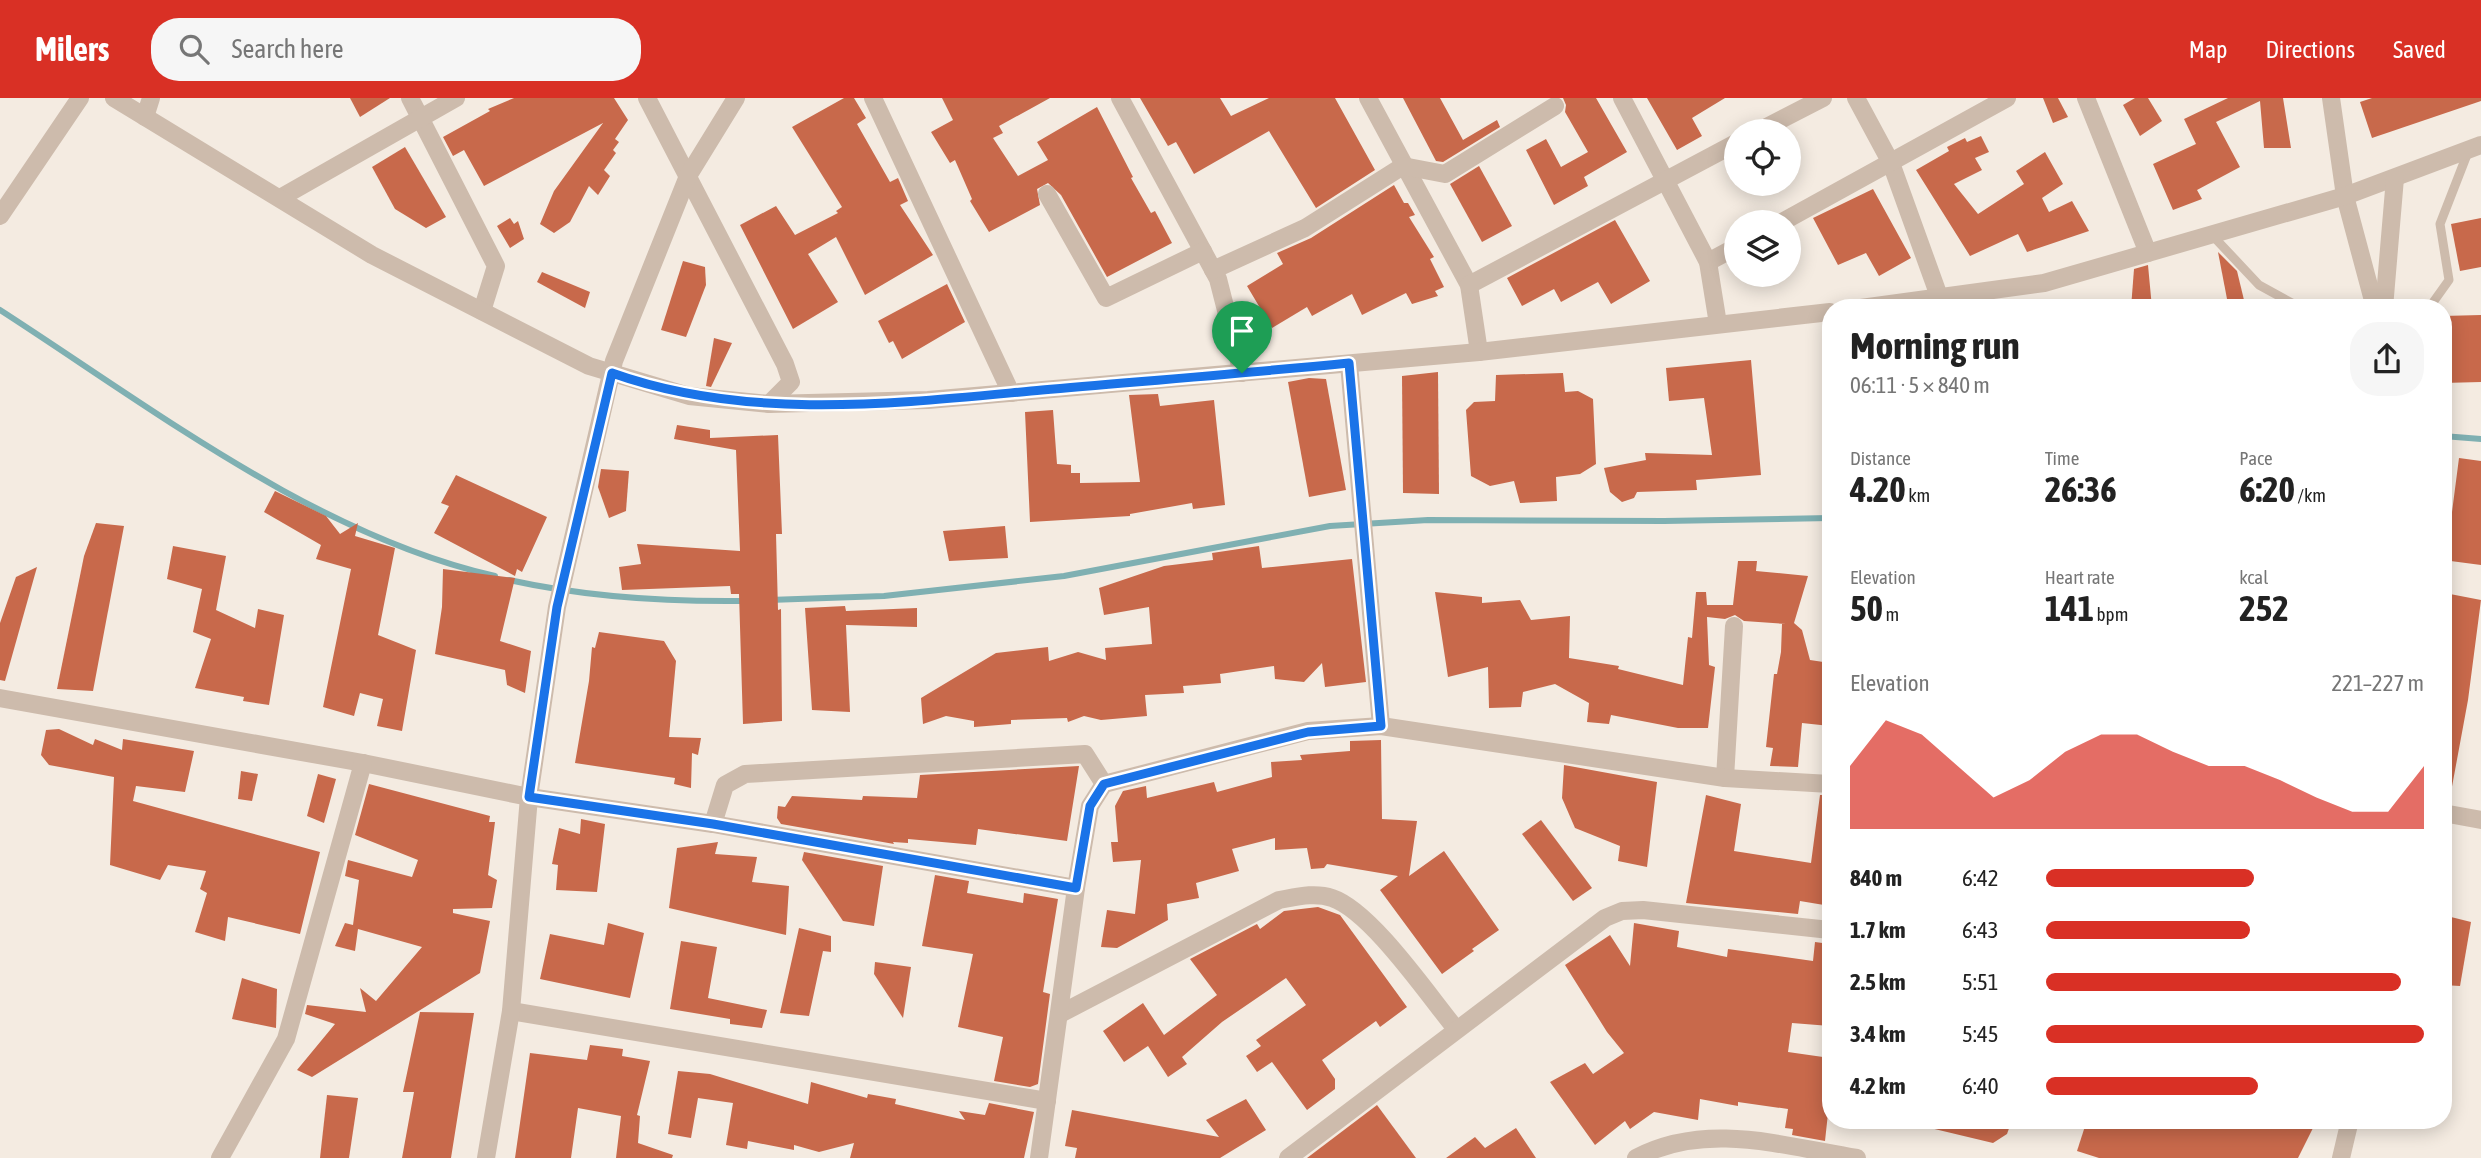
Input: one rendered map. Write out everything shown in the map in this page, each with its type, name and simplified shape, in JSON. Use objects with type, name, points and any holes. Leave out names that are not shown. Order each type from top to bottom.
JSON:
[{"type":"street","points":[[0,215],[80,98]]},
{"type":"street","points":[[114,98],[372,255],[589,366],[689,396],[769,404],[928,400],[1479,352],[1822,313]]},
{"type":"street","points":[[145,117],[152,98]]},
{"type":"street","points":[[410,98],[496,265],[482,311]]},
{"type":"street","points":[[280,198],[456,98]]},
{"type":"street","points":[[647,98],[785,364],[791,382],[769,404]]},
{"type":"street","points":[[486,1158],[511,1011],[529,797],[563,577],[614,361],[688,176],[736,98]]},
{"type":"street","points":[[873,98],[1011,393]]},
{"type":"street","points":[[1120,98],[1218,279],[1242,373]]},
{"type":"street","points":[[1368,98],[1469,285],[1479,352]]},
{"type":"street","points":[[1622,98],[1708,262],[1718,324]]},
{"type":"street","points":[[1782,119],[1823,98]]},
{"type":"street","points":[[1856,98],[1891,163],[1940,299],[2044,283],[2345,196],[2475,148]]},
{"type":"street","points":[[1801,212],[2007,98]]},
{"type":"street","points":[[2086,98],[2148,253]]},
{"type":"street","points":[[2331,98],[2345,196],[2373,299]]},
{"type":"street","points":[[1213,270],[1305,228],[1403,166],[1446,174],[1555,106]]},
{"type":"street","points":[[1469,285],[1724,149]]},
{"type":"street","points":[[2385,299],[2395,178]]},
{"type":"street","points":[[1047,194],[1106,298],[1203,251]]},
{"type":"street","points":[[1708,262],[1724,253]]},
{"type":"street","points":[[1349,363],[1363,546],[1381,726]]},
{"type":"street","points":[[1725,778],[1734,626]]},
{"type":"street","points":[[0,698],[363,763],[529,797],[713,824],[1076,888]]},
{"type":"street","points":[[1039,1158],[1090,806],[1104,784],[1308,732],[1381,726],[1725,778],[1822,784]]},
{"type":"street","points":[[713,824],[724,785],[745,774],[1085,754],[1104,784]]},
{"type":"street","points":[[220,1158],[286,1038],[363,763]]},
{"type":"street","points":[[2452,815],[2481,820]]},
{"type":"street","points":[[1060,1014],[1279,900],[1309,895],[1332,898],[1360,913],[1456,1029]]},
{"type":"street","points":[[1288,1158],[1605,918],[1622,911],[1643,910],[1822,929]]},
{"type":"street","points":[[511,1011],[1047,1101]]},
{"type":"street","points":[[2341,1158],[2348,1129]]},
{"type":"street","points":[[1636,1158],[1660,1146],[1699,1137],[1739,1138],[1857,1158]]},
{"type":"lane","points":[[2435,299],[2449,280],[2440,224],[2475,148]]},
{"type":"lane","points":[[2211,234],[2259,285],[2285,299]]},
{"type":"building","points":[[350,98],[390,98],[360,117]]},
{"type":"building","points":[[514,98],[614,98],[628,120],[615,139],[619,142],[613,150],[616,153],[604,170],[610,176],[598,195],[589,186],[570,222],[554,233],[540,224],[554,191],[603,123],[484,186],[464,150],[453,156],[443,137],[490,111],[488,109]]},
{"type":"building","points":[[844,98],[854,98],[866,118],[857,124],[890,182],[898,178],[908,201],[900,205],[933,255],[865,295],[836,237],[808,254],[838,302],[793,329],[740,225],[776,206],[795,235],[838,213],[836,211],[842,207],[792,127]]},
{"type":"building","points":[[942,98],[1050,98],[999,126],[1003,133],[993,138],[1018,176],[1048,160],[1037,142],[1097,107],[1133,177],[1131,178],[1151,213],[1155,211],[1172,243],[1107,277],[1061,195],[1048,183],[1037,189],[1040,205],[989,232],[970,201],[972,199],[955,160],[950,163],[931,132],[953,120]]},
{"type":"building","points":[[1140,98],[1220,98],[1231,116],[1269,98],[1335,98],[1375,170],[1316,208],[1269,131],[1194,174],[1176,142],[1168,146]]},
{"type":"building","points":[[1403,98],[1440,98],[1463,140],[1497,120],[1500,127],[1443,162],[1436,161]]},
{"type":"building","points":[[1563,98],[1596,98],[1627,152],[1584,177],[1588,186],[1554,205],[1526,150],[1546,139],[1561,167],[1588,152],[1565,112]]},
{"type":"building","points":[[1647,98],[1725,98],[1692,118],[1702,136],[1677,150]]},
{"type":"building","points":[[2043,98],[2058,98],[2068,117],[2053,123]]},
{"type":"building","points":[[2135,98],[2148,98],[2162,121],[2140,136],[2123,105]]},
{"type":"building","points":[[2228,98],[2283,98],[2291,148],[2264,148],[2260,101],[2216,122],[2240,167],[2197,190],[2202,199],[2173,210],[2153,164],[2196,144],[2184,119]]},
{"type":"building","points":[[2372,98],[2481,98],[2481,101],[2372,138],[2360,102]]},
{"type":"building","points":[[1981,136],[1989,152],[1975,158],[1982,170],[1954,184],[1978,214],[2024,184],[2016,171],[2045,152],[2063,184],[2042,198],[2049,212],[2072,201],[2089,231],[2027,252],[2018,234],[1970,256],[1916,170],[1949,151],[1947,147],[1965,138],[1967,142]]},
{"type":"building","points":[[405,147],[446,217],[426,228],[395,209],[372,167]]},
{"type":"building","points":[[1479,166],[1512,226],[1482,242],[1450,184]]},
{"type":"building","points":[[1394,185],[1404,203],[1408,203],[1415,215],[1409,217],[1434,257],[1430,259],[1444,287],[1435,291],[1438,296],[1412,304],[1406,293],[1362,315],[1352,294],[1312,316],[1307,307],[1272,328],[1247,286],[1283,264],[1277,253],[1311,238]]},
{"type":"building","points":[[1873,189],[1911,258],[1879,276],[1866,253],[1838,265],[1813,218]]},
{"type":"building","points":[[510,218],[514,224],[518,221],[524,239],[510,248],[497,226]]},
{"type":"building","points":[[2481,218],[2481,267],[2460,271],[2451,224]]},
{"type":"building","points":[[1615,220],[1650,281],[1611,304],[1598,282],[1561,302],[1554,289],[1522,306],[1507,278]]},
{"type":"building","points":[[2218,252],[2237,271],[2244,299],[2227,299]]},
{"type":"building","points":[[683,261],[705,267],[706,285],[686,337],[661,330]]},
{"type":"building","points":[[2148,265],[2151,299],[2132,299],[2134,269]]},
{"type":"building","points":[[542,272],[590,292],[585,308],[537,282]]},
{"type":"building","points":[[947,284],[965,322],[902,359],[893,341],[889,343],[878,321]]},
{"type":"building","points":[[2481,315],[2481,382],[2452,383],[2452,316]]},
{"type":"building","points":[[714,338],[732,343],[711,387],[706,386]]},
{"type":"building","points":[[1751,360],[1761,475],[1696,480],[1697,490],[1637,492],[1634,498],[1622,502],[1610,492],[1604,468],[1646,460],[1645,453],[1712,455],[1704,398],[1669,401],[1666,368]]},
{"type":"building","points":[[1438,372],[1439,494],[1403,493],[1402,376]]},
{"type":"building","points":[[1563,373],[1565,392],[1578,391],[1593,399],[1596,464],[1580,474],[1556,477],[1557,501],[1520,503],[1514,481],[1490,486],[1471,476],[1466,410],[1474,402],[1495,401],[1496,375]]},
{"type":"building","points":[[1309,378],[1326,379],[1346,490],[1309,497],[1288,382]]},
{"type":"building","points":[[1158,394],[1160,406],[1214,400],[1225,505],[1193,509],[1192,503],[1130,516],[1030,522],[1025,412],[1053,410],[1057,464],[1071,465],[1071,473],[1080,473],[1080,483],[1140,482],[1129,395]]},
{"type":"building","points":[[677,425],[710,430],[710,438],[778,435],[782,534],[776,534],[778,610],[781,609],[782,721],[743,724],[739,594],[731,594],[730,586],[622,590],[619,567],[641,564],[637,544],[740,551],[736,450],[674,439]]},
{"type":"building","points":[[2459,458],[2481,461],[2481,565],[2452,561],[2452,512]]},
{"type":"building","points":[[601,469],[629,471],[626,511],[609,518],[598,487]]},
{"type":"building","points":[[456,475],[547,517],[522,572],[517,569],[515,576],[434,533],[449,506],[441,503]]},
{"type":"building","points":[[275,491],[326,516],[340,534],[358,523],[355,536],[395,548],[378,635],[416,650],[402,731],[377,726],[383,699],[360,693],[354,716],[323,707],[351,569],[316,559],[321,545],[264,512]]},
{"type":"building","points":[[96,523],[124,526],[93,691],[57,689],[84,556]]},
{"type":"building","points":[[1005,526],[1008,558],[949,561],[943,531]]},
{"type":"building","points":[[173,546],[226,556],[216,610],[255,628],[258,609],[284,615],[269,705],[243,701],[244,697],[195,688],[211,639],[193,632],[202,589],[167,579]]},
{"type":"building","points":[[1259,546],[1262,568],[1352,559],[1366,682],[1325,687],[1322,663],[1304,682],[1275,679],[1274,666],[1220,674],[1221,683],[1183,686],[1184,693],[1145,695],[1147,716],[1101,720],[1084,716],[1068,722],[1067,718],[1011,720],[1011,724],[974,727],[974,721],[946,716],[923,724],[921,698],[996,653],[1048,647],[1049,661],[1078,652],[1106,660],[1105,648],[1152,644],[1149,607],[1104,615],[1099,588],[1164,566],[1213,560],[1212,553]]},
{"type":"building","points":[[1738,561],[1757,561],[1756,571],[1808,576],[1794,623],[1802,630],[1810,660],[1822,662],[1822,725],[1802,723],[1798,767],[1770,766],[1773,748],[1766,747],[1774,674],[1777,674],[1781,652],[1782,624],[1786,624],[1744,621],[1735,615],[1725,619],[1707,617],[1709,665],[1715,667],[1708,728],[1678,728],[1611,715],[1609,724],[1587,722],[1589,703],[1555,684],[1523,692],[1521,707],[1489,708],[1488,667],[1448,677],[1435,592],[1482,597],[1482,603],[1520,600],[1531,620],[1570,616],[1569,658],[1619,666],[1618,669],[1683,685],[1688,637],[1692,638],[1696,592],[1706,592],[1707,605],[1733,605]]},
{"type":"building","points":[[37,567],[5,681],[0,680],[0,623],[16,577]]},
{"type":"building","points":[[443,569],[515,578],[500,641],[531,651],[525,693],[507,685],[505,670],[435,654],[442,607]]},
{"type":"building","points":[[2452,594],[2481,600],[2468,700],[2452,787]]},
{"type":"building","points":[[845,606],[846,611],[917,608],[917,627],[846,625],[850,712],[812,710],[805,608]]},
{"type":"building","points":[[599,632],[664,641],[676,661],[669,737],[701,738],[698,755],[692,753],[691,788],[674,784],[675,778],[575,763],[592,647],[595,648]]},
{"type":"building","points":[[59,729],[93,745],[95,739],[122,750],[123,739],[194,751],[185,792],[136,786],[133,801],[320,852],[300,934],[228,917],[225,941],[195,932],[207,893],[200,889],[206,871],[168,865],[160,880],[110,865],[114,777],[49,765],[41,755],[46,730]]},
{"type":"building","points":[[1381,740],[1382,819],[1417,821],[1409,876],[1444,851],[1499,930],[1472,949],[1474,951],[1442,974],[1380,890],[1398,876],[1327,864],[1324,868],[1311,869],[1307,848],[1275,850],[1275,838],[1232,849],[1239,871],[1196,883],[1199,898],[1167,904],[1168,920],[1117,948],[1101,947],[1107,910],[1135,914],[1141,860],[1113,862],[1111,842],[1118,842],[1115,806],[1123,791],[1146,786],[1147,798],[1214,782],[1217,792],[1272,777],[1271,762],[1302,760],[1300,755],[1350,751],[1350,741]]},
{"type":"building","points":[[1564,765],[1657,782],[1647,867],[1618,861],[1620,846],[1575,828],[1562,798]]},
{"type":"building","points":[[1079,766],[1067,841],[978,829],[976,845],[908,839],[908,843],[893,842],[894,844],[781,824],[777,818],[778,806],[785,807],[792,796],[862,800],[863,796],[917,798],[920,775]]},
{"type":"building","points":[[241,771],[258,774],[252,801],[238,799]]},
{"type":"building","points":[[318,774],[336,779],[324,823],[307,816]]},
{"type":"building","points":[[369,784],[490,816],[489,822],[495,822],[488,875],[497,880],[492,908],[453,909],[453,913],[490,921],[480,973],[312,1077],[297,1070],[335,1024],[305,1014],[307,1005],[366,1012],[360,988],[376,1001],[422,947],[358,929],[355,951],[335,946],[345,923],[353,925],[359,880],[345,876],[348,860],[412,877],[418,860],[355,835]]},
{"type":"building","points":[[1706,795],[1741,804],[1734,851],[1811,863],[1822,795],[1822,905],[1800,901],[1798,914],[1686,903]]},
{"type":"building","points":[[581,819],[605,824],[597,892],[556,890],[558,865],[552,864],[559,828],[580,834]]},
{"type":"building","points":[[1541,820],[1592,888],[1573,901],[1522,834]]},
{"type":"building","points":[[718,842],[715,854],[757,857],[752,882],[789,886],[786,935],[669,908],[677,848]]},
{"type":"building","points":[[804,852],[883,866],[874,926],[843,921],[802,860]]},
{"type":"building","points":[[935,875],[969,881],[967,893],[1023,903],[1024,893],[1058,899],[1043,992],[1050,994],[1038,1084],[1030,1087],[994,1081],[1003,1037],[958,1027],[973,954],[922,946]]},
{"type":"building","points":[[1318,907],[1340,915],[1407,1007],[1380,1027],[1376,1021],[1322,1060],[1335,1079],[1335,1089],[1307,1110],[1272,1062],[1257,1072],[1246,1056],[1261,1046],[1256,1040],[1306,1005],[1286,978],[1222,1022],[1182,1057],[1187,1064],[1168,1077],[1148,1046],[1124,1062],[1103,1031],[1143,1003],[1164,1035],[1217,995],[1190,959],[1257,924],[1260,929],[1284,911]]},
{"type":"building","points":[[2452,917],[2471,922],[2460,986],[2452,986]]},
{"type":"building","points":[[608,923],[644,933],[630,998],[540,979],[550,934],[604,945]]},
{"type":"building","points":[[1634,923],[1679,931],[1677,947],[1727,957],[1728,949],[1813,961],[1815,942],[1822,943],[1822,1025],[1792,1023],[1788,1052],[1822,1057],[1822,1129],[1826,1129],[1825,1141],[1792,1135],[1793,1129],[1785,1128],[1788,1109],[1738,1102],[1738,1106],[1700,1099],[1698,1120],[1654,1112],[1630,1129],[1625,1121],[1595,1145],[1550,1082],[1585,1063],[1593,1074],[1624,1053],[1607,1032],[1565,965],[1610,935],[1630,966]]},
{"type":"building","points":[[799,928],[831,936],[831,952],[823,951],[809,1016],[780,1013]]},
{"type":"building","points":[[681,941],[717,947],[708,998],[767,1010],[762,1028],[730,1024],[730,1019],[670,1009]]},
{"type":"building","points":[[875,962],[911,967],[903,1018],[874,974]]},
{"type":"building","points":[[242,978],[277,989],[276,1028],[232,1019]]},
{"type":"building","points":[[420,1012],[474,1013],[451,1158],[402,1158],[414,1092],[403,1092]]},
{"type":"building","points":[[590,1045],[623,1049],[622,1056],[650,1061],[637,1115],[640,1116],[638,1143],[673,1155],[672,1158],[616,1158],[621,1116],[578,1108],[571,1158],[515,1158],[530,1053],[587,1060]]},
{"type":"building","points":[[678,1071],[710,1074],[808,1104],[811,1082],[867,1098],[868,1094],[896,1099],[895,1104],[965,1120],[959,1111],[985,1115],[989,1103],[1034,1112],[1024,1158],[850,1158],[854,1143],[819,1152],[794,1145],[794,1150],[748,1141],[747,1149],[726,1145],[733,1103],[698,1098],[691,1138],[668,1134]]},
{"type":"building","points":[[327,1095],[358,1098],[349,1158],[320,1158]]},
{"type":"building","points":[[1246,1099],[1266,1130],[1220,1158],[1075,1158],[1077,1148],[1065,1146],[1072,1110],[1219,1137],[1206,1120]]},
{"type":"building","points":[[1377,1105],[1416,1158],[1307,1158]]},
{"type":"building","points":[[1516,1128],[1536,1158],[1446,1158],[1475,1137],[1485,1148]]},
{"type":"building","points":[[1935,1129],[2009,1129],[2007,1134],[1993,1143]]},
{"type":"building","points":[[2084,1129],[2312,1129],[2298,1158],[2099,1158],[2077,1151]]},
{"type":"waterway","points":[[0,310],[177,427],[301,500],[364,531],[429,557],[495,576]]},
{"type":"waterway","points":[[2452,437],[2481,439]]},
{"type":"waterway","points":[[769,600],[884,596],[1064,576],[1330,526],[1428,520],[1664,521],[1822,518]]},
{"type":"waterway","points":[[509,580],[567,591],[626,597],[745,601]]},
{"type":"route","points":[[1349,363],[1363,546],[1381,726],[1308,732],[1104,784],[1090,806],[1076,888],[713,824],[529,797],[557,607],[612,373],[689,396],[769,404],[928,400],[1242,373],[1349,363]]}]
